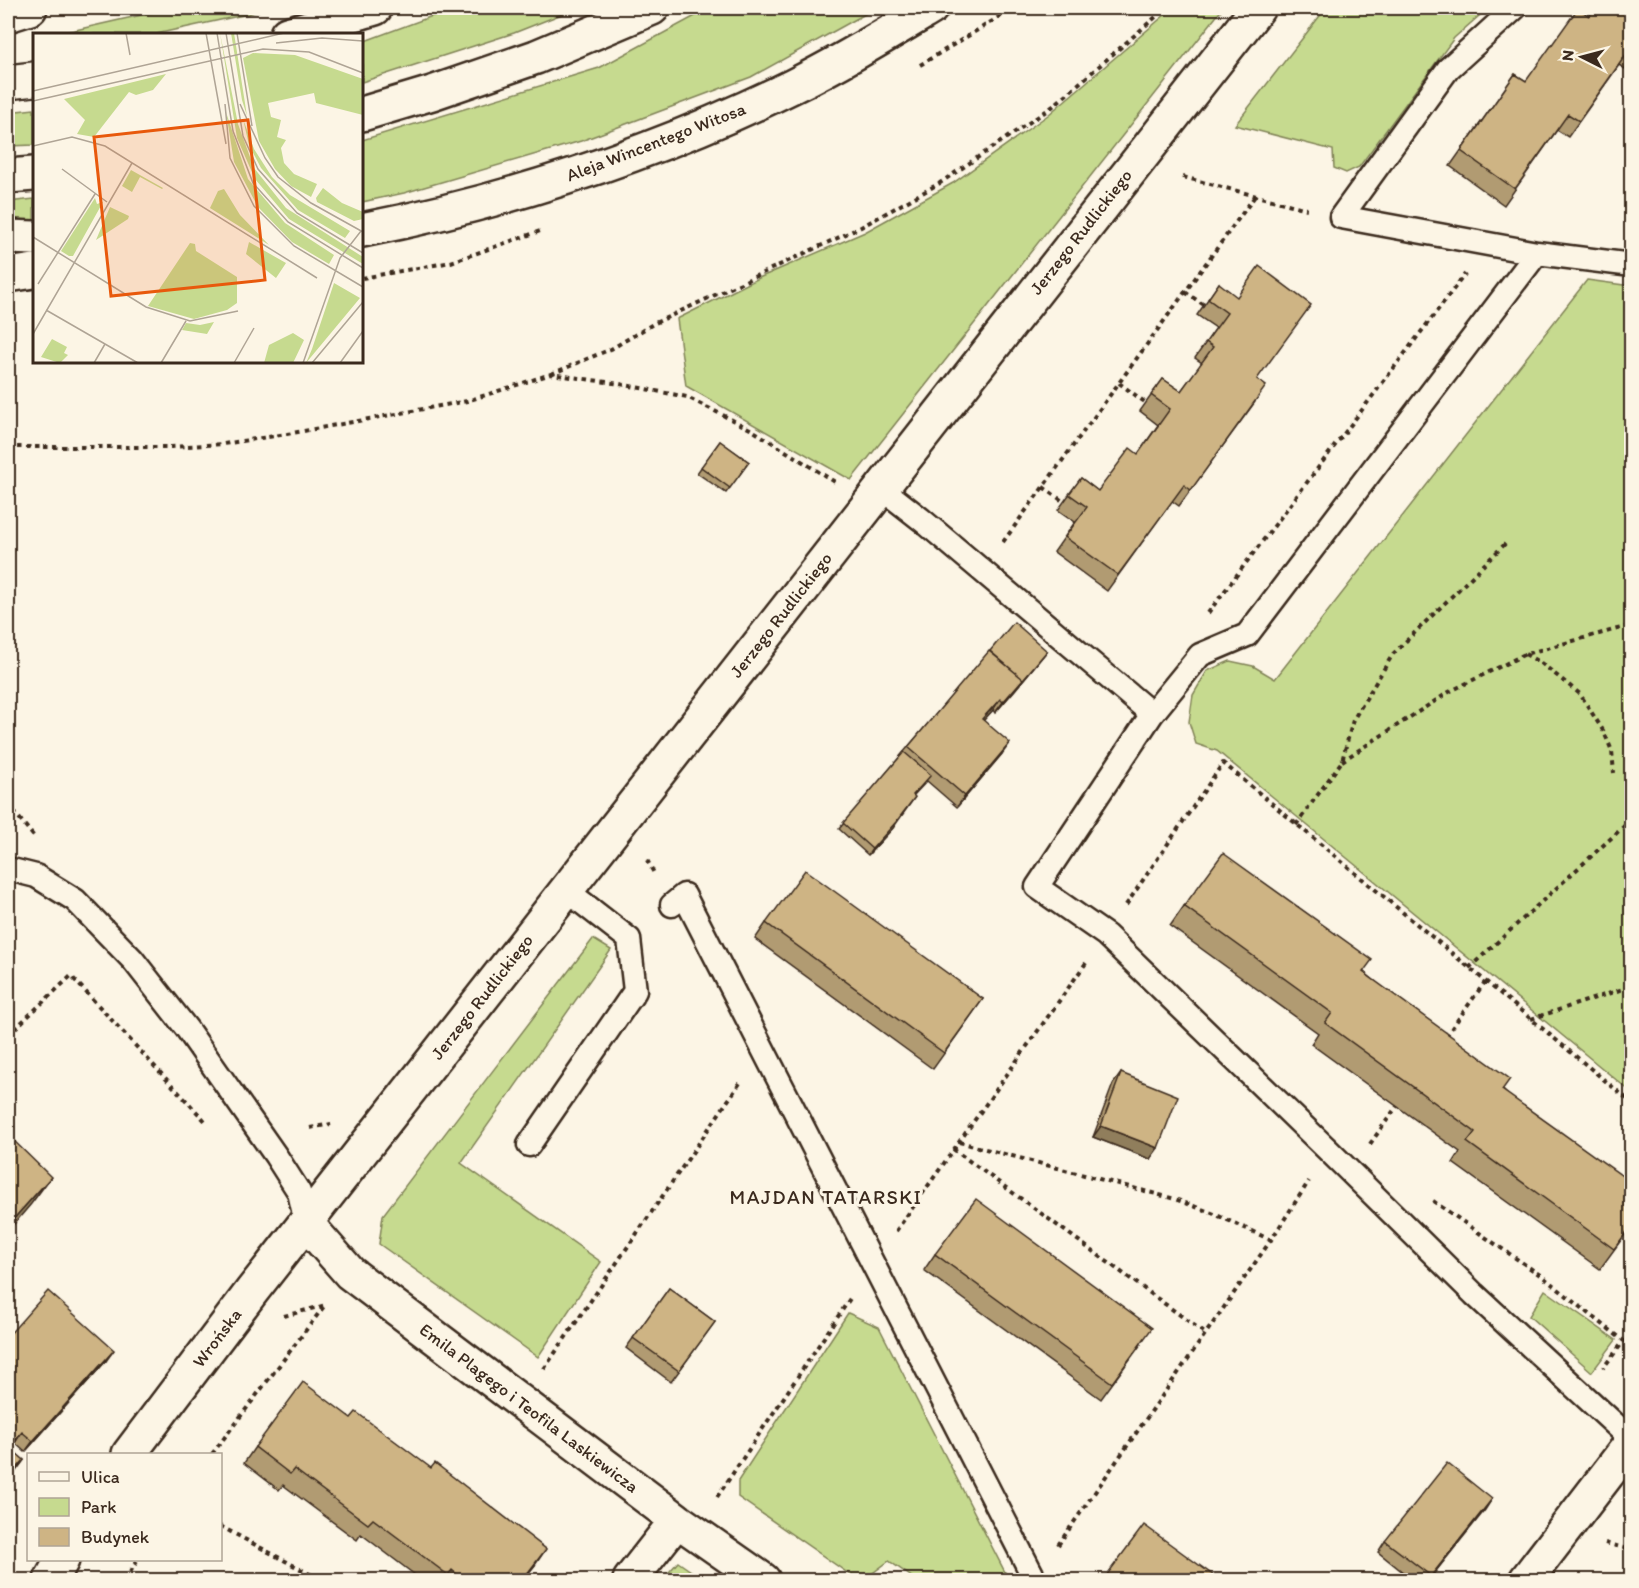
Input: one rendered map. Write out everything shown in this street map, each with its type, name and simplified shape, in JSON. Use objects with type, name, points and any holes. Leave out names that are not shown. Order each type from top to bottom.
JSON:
[{"type":"street","points":[[8,15],[30,8]]},
{"type":"street","points":[[290,33],[375,8]]},
{"type":"street","points":[[363,114],[432,93],[536,57],[652,8]]},
{"type":"street","name":"Aleja Wincentego Witosa","points":[[363,231],[472,206],[583,172],[693,130],[793,86],[883,38],[932,8]]},
{"type":"street","name":"Jerzego Rudlickiego","points":[[306,1223],[1258,8]]},
{"type":"street","points":[[8,82],[33,79]]},
{"type":"street","points":[[8,176],[33,174]]},
{"type":"street","points":[[8,237],[33,238]]},
{"type":"street","points":[[8,275],[33,272]]},
{"type":"street","name":"Wrońska","points":[[130,1453],[306,1223]]},
{"type":"street","name":"Emila Plagego i Teofila Laskiewicza","points":[[306,1223],[350,1273],[677,1520],[763,1581]]},
{"type":"street","points":[[1527,1581],[1632,1441]]},
{"type":"street","points":[[630,1581],[677,1520]]},
{"type":"street","points":[[51,1581],[61,1561]]},
{"type":"lane","points":[[1515,8],[1448,69],[1341,217],[1537,253],[1632,265]]},
{"type":"lane","points":[[1537,253],[1247,635],[1200,655],[1152,714],[1037,887],[1106,935],[1474,1294],[1632,1441]]},
{"type":"lane","points":[[876,494],[922,520],[1152,714]]},
{"type":"lane","points":[[8,869],[36,876],[75,900],[133,960],[187,1029],[276,1156],[299,1192],[306,1223]]},
{"type":"lane","points":[[529,1145],[634,991],[629,939],[566,890]]},
{"type":"lane","points":[[672,905],[684,895],[1035,1580]]},
{"type":"path","points":[[8,447],[172,447],[223,444],[467,401],[551,374],[611,349],[653,324],[861,227],[940,183],[1052,107],[1166,8]]},
{"type":"path","points":[[1183,177],[1341,217]]},
{"type":"path","points":[[999,547],[1255,196]]},
{"type":"path","points":[[1206,615],[1471,266]]},
{"type":"path","points":[[1185,292],[1203,306]]},
{"type":"path","points":[[551,374],[687,397],[752,430],[845,489],[876,494]]},
{"type":"path","points":[[1119,383],[1146,403]]},
{"type":"path","points":[[1043,487],[1064,502]]},
{"type":"path","points":[[1296,825],[1342,761],[1353,720],[1394,654],[1506,543]]},
{"type":"path","points":[[1342,761],[1449,692],[1525,654],[1632,625]]},
{"type":"path","points":[[1525,654],[1580,694],[1604,732],[1612,751],[1614,773]]},
{"type":"path","points":[[717,1497],[873,1263],[1106,935],[1223,763],[1632,1103]]},
{"type":"path","points":[[1469,968],[1632,819]]},
{"type":"path","points":[[647,860],[672,905]]},
{"type":"path","points":[[8,1035],[70,976],[207,1123]]},
{"type":"path","points":[[1440,1045],[1485,982]]},
{"type":"path","points":[[1530,1020],[1632,986]]},
{"type":"path","points":[[542,1372],[742,1080]]},
{"type":"path","points":[[1364,1153],[1397,1106]]},
{"type":"path","points":[[958,1142],[1175,1199],[1271,1240]]},
{"type":"path","points":[[953,1149],[1206,1334]]},
{"type":"path","points":[[1035,1580],[1271,1240],[1328,1150]]},
{"type":"path","points":[[1430,1199],[1543,1277],[1624,1341],[1582,1394]]},
{"type":"path","points":[[214,1453],[326,1305],[283,1316]]},
{"type":"path","points":[[222,1527],[321,1581]]},
{"type":"path","points":[[125,1581],[137,1561]]},
{"type":"green space","points":[[172,8],[268,8],[161,33],[62,33]]},
{"type":"green space","points":[[454,8],[577,8],[514,33],[363,82],[363,42]]},
{"type":"green space","points":[[710,8],[876,8],[751,77],[581,141],[404,193],[363,202],[363,140],[599,68]]},
{"type":"green space","points":[[1173,8],[1223,8],[851,480],[686,386],[677,319],[761,277],[865,232],[953,183],[1048,115]]},
{"type":"green space","points":[[1326,8],[1488,8],[1454,38],[1359,167],[1346,173],[1334,168],[1333,150],[1235,125]]},
{"type":"green space","points":[[33,109],[33,145],[8,146],[8,112]]},
{"type":"green space","points":[[33,199],[33,220],[8,219],[8,202]]},
{"type":"green space","points":[[1587,280],[1631,286],[1631,1092],[1217,751],[1196,744],[1189,722],[1193,695],[1207,671],[1230,661],[1253,666],[1275,679]]},
{"type":"green space","points":[[593,939],[611,950],[461,1163],[601,1262],[538,1357],[379,1244],[383,1215]]},
{"type":"green space","points":[[1545,1290],[1616,1340],[1592,1372],[1529,1316]]},
{"type":"green space","points":[[848,1313],[879,1327],[1009,1580],[916,1580],[889,1561],[866,1578],[852,1576],[738,1497],[738,1481]]},
{"type":"green space","points":[[678,1562],[704,1580],[662,1580]]},
{"type":"building","points":[[1578,8],[1589,16],[1595,8],[1632,8],[1632,50],[1630,49],[1579,121],[1568,114],[1515,189],[1461,151],[1515,74],[1526,81]]},
{"type":"building","points":[[1259,266],[1311,305],[1257,379],[1266,386],[1191,490],[1184,485],[1118,575],[1065,537],[1087,507],[1069,494],[1081,478],[1098,491],[1130,448],[1138,454],[1170,409],[1151,395],[1163,379],[1181,391],[1213,347],[1206,342],[1227,313],[1208,299],[1219,283],[1237,297]]},
{"type":"building","points":[[720,441],[749,462],[730,488],[701,467]]},
{"type":"building","points":[[1014,622],[1047,651],[1019,684],[1023,679],[990,651]]},
{"type":"building","points":[[989,651],[1023,679],[1003,702],[1000,699],[982,719],[1010,743],[965,796],[908,747]]},
{"type":"building","points":[[904,752],[931,775],[913,795],[915,797],[896,822],[872,849],[843,823]]},
{"type":"building","points":[[1223,853],[1372,960],[1363,972],[1510,1079],[1502,1090],[1632,1183],[1632,1225],[1614,1249],[1467,1142],[1475,1132],[1325,1023],[1332,1013],[1184,906]]},
{"type":"building","points":[[805,870],[983,999],[944,1053],[766,923]]},
{"type":"building","points":[[1121,1073],[1178,1096],[1158,1148],[1101,1126]]},
{"type":"building","points":[[8,1135],[51,1177],[8,1225]]},
{"type":"building","points":[[976,1199],[1152,1328],[1112,1383],[935,1254]]},
{"type":"building","points":[[669,1288],[715,1322],[679,1371],[633,1338]]},
{"type":"building","points":[[48,1291],[114,1350],[33,1441],[22,1432],[9,1447],[24,1460],[8,1479],[8,1336]]},
{"type":"building","points":[[303,1382],[351,1418],[356,1412],[431,1468],[435,1463],[546,1549],[526,1575],[534,1581],[465,1581],[452,1570],[448,1575],[373,1519],[368,1524],[294,1469],[290,1474],[255,1447]]},
{"type":"building","points":[[1447,1463],[1492,1499],[1431,1576],[1385,1541]]},
{"type":"building","points":[[1144,1525],[1221,1581],[1103,1580]]},
{"type":"district","name":"MAJDAN TATARSKI","points":[[826,1197]]}]
